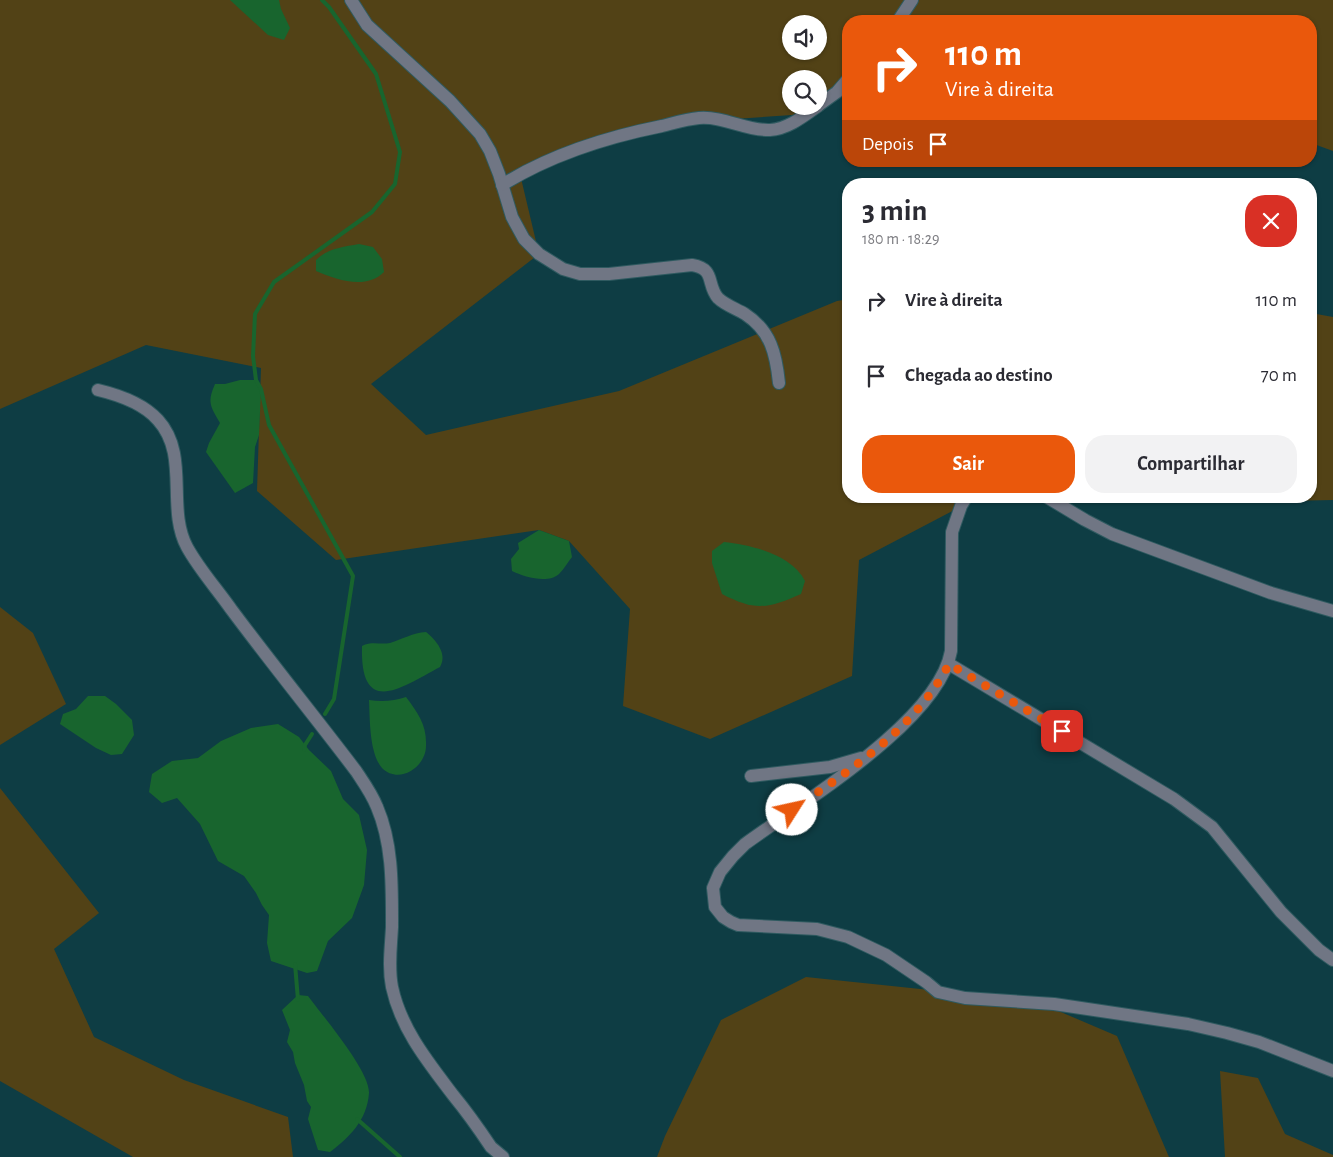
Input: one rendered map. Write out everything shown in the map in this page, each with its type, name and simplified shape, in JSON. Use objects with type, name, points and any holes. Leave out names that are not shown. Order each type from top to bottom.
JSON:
[{"type":"street","points":[[351,0],[367,25],[450,101],[480,134],[490,151],[512,217],[524,239],[539,254],[563,269],[580,274],[610,274],[692,265],[700,266],[706,270],[719,299],[751,318],[768,338],[774,353],[779,383]]},
{"type":"street","points":[[902,15],[912,0]]},
{"type":"street","points":[[827,99],[842,86]]},
{"type":"street","points":[[502,185],[552,159],[639,130],[698,118],[715,118],[756,129],[772,130],[788,125],[804,115]]},
{"type":"street","points":[[98,390],[115,394],[140,406],[158,419],[167,433],[176,468],[179,523],[186,546],[255,642],[368,788],[378,808],[388,844],[392,892],[389,967],[392,987],[400,1013],[430,1066],[491,1147],[503,1157]]},
{"type":"street","points":[[962,503],[952,532],[951,651],[949,664],[939,682],[913,715],[885,742],[839,778],[753,838],[733,856],[720,872],[714,888],[715,907],[723,917],[738,925],[817,929],[848,937],[886,955],[938,992],[965,998],[1044,1002],[1188,1024],[1227,1032],[1259,1042],[1333,1071]]},
{"type":"street","points":[[1057,503],[1112,534],[1271,593],[1333,611]]},
{"type":"street","points":[[949,664],[1174,799],[1212,827],[1243,868],[1281,912],[1318,950],[1333,960]]},
{"type":"street","points":[[751,776],[830,767],[865,757]]},
{"type":"shaded area","points":[[0,0],[1333,0],[1333,151],[1317,145],[1317,15],[842,15],[842,78],[827,93],[827,70],[782,70],[782,115],[792,115],[675,123],[520,174],[539,254],[371,384],[426,435],[619,391],[842,300],[842,503],[968,503],[859,560],[852,676],[710,739],[623,706],[630,609],[569,541],[539,530],[336,560],[257,491],[261,368],[146,345],[0,409]]},
{"type":"shaded area","points":[[230,0],[279,0],[290,28],[284,40],[268,35]]},
{"type":"shaded area","points":[[359,244],[373,247],[382,259],[384,272],[369,281],[351,282],[316,271],[316,260],[321,256],[336,249]]},
{"type":"shaded area","points":[[1317,314],[1333,317],[1333,500],[1317,500]]},
{"type":"shaded area","points":[[240,380],[256,380],[261,389],[259,435],[255,447],[253,483],[235,493],[206,452],[220,423],[210,400],[215,384],[225,384]]},
{"type":"shaded area","points":[[539,530],[569,541],[572,557],[559,574],[549,579],[529,577],[512,571],[511,559],[519,549],[518,543]]},
{"type":"shaded area","points":[[724,542],[769,552],[790,564],[805,581],[801,594],[779,603],[761,606],[743,603],[722,594],[712,563],[712,551]]},
{"type":"shaded area","points":[[0,607],[33,633],[66,704],[0,745]]},
{"type":"shaded area","points":[[426,632],[434,639],[442,652],[443,657],[440,667],[398,689],[376,690],[368,683],[363,668],[362,646],[390,643]]},
{"type":"shaded area","points":[[88,696],[105,696],[132,720],[134,735],[122,754],[111,755],[96,748],[60,724],[63,714],[76,709]]},
{"type":"shaded area","points":[[406,697],[423,725],[426,739],[425,754],[417,767],[403,774],[396,775],[382,768],[375,754],[372,745],[369,700],[388,701]]},
{"type":"shaded area","points":[[278,724],[299,737],[309,750],[331,771],[343,799],[359,815],[367,850],[364,885],[352,918],[328,941],[317,971],[307,973],[271,961],[267,943],[269,915],[244,876],[218,861],[200,824],[177,798],[162,803],[149,792],[152,774],[172,761],[198,758],[221,741],[251,728]]},
{"type":"shaded area","points":[[0,788],[99,913],[54,949],[94,1037],[184,1080],[288,1117],[293,1157],[133,1157],[0,1081]]},
{"type":"shaded area","points":[[806,977],[1035,1001],[1117,1036],[1169,1157],[657,1157],[665,1136],[721,1020]]},
{"type":"shaded area","points":[[298,995],[308,996],[334,1029],[362,1071],[367,1083],[368,1103],[361,1120],[351,1134],[330,1152],[318,1150],[308,1119],[311,1107],[307,1101],[304,1085],[295,1063],[293,1052],[287,1042],[290,1030],[282,1010]]},
{"type":"shaded area","points":[[1220,1071],[1258,1078],[1285,1134],[1333,1155],[1333,1157],[1225,1157]]},
{"type":"waterway","points":[[322,0],[329,7],[376,74],[400,152],[395,184],[372,212],[274,282],[255,314],[253,356],[256,380],[261,389],[269,425],[353,576],[334,699],[325,714]]},
{"type":"waterway","points":[[304,750],[312,734]]},
{"type":"waterway","points":[[295,964],[298,1000]]},
{"type":"waterway","points":[[357,1119],[400,1157]]},
{"type":"route","points":[[792,810],[855,766],[885,742],[913,715],[931,693],[949,664],[1062,731]]}]
